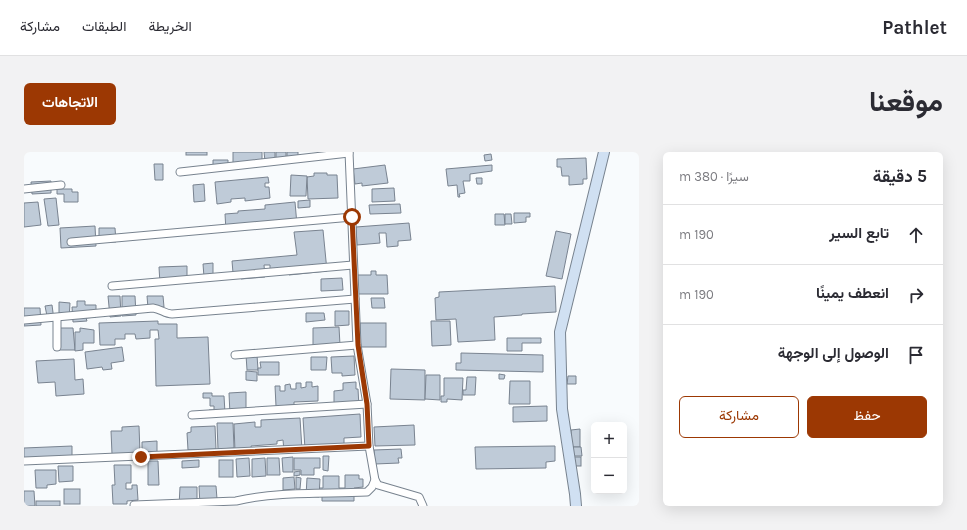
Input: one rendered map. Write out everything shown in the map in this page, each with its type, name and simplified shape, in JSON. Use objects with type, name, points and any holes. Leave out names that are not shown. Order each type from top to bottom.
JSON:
[{"type":"street","points":[[576,506],[562,409],[560,332],[604,152]]},
{"type":"street","points":[[180,172],[349,153],[354,299],[358,345],[367,404],[369,446],[375,480],[378,485],[419,497],[423,506]]},
{"type":"street","points":[[24,189],[61,185]]},
{"type":"street","points":[[70,242],[352,217]]},
{"type":"street","points":[[112,286],[353,265]]},
{"type":"street","points":[[24,320],[153,308],[159,308],[163,312],[172,314],[354,299]]},
{"type":"street","points":[[57,318],[57,347]]},
{"type":"street","points":[[235,355],[358,345]]},
{"type":"street","points":[[192,415],[367,404]]},
{"type":"street","points":[[24,461],[369,446]]},
{"type":"street","points":[[134,504],[236,501],[252,497],[280,495],[367,492],[372,487],[375,480]]},
{"type":"building","points":[[186,152],[207,152],[207,155],[186,155]]},
{"type":"building","points":[[233,152],[262,152],[262,165],[233,167]]},
{"type":"building","points":[[264,152],[275,152],[275,161],[265,161]]},
{"type":"building","points":[[276,152],[286,152],[286,159],[276,160]]},
{"type":"building","points":[[287,152],[298,152],[298,156],[287,157]]},
{"type":"building","points":[[491,154],[492,160],[485,161],[484,155]]},
{"type":"building","points":[[586,158],[587,179],[583,179],[583,184],[569,185],[569,176],[562,176],[561,167],[557,167],[557,159]]},
{"type":"building","points":[[213,160],[228,160],[228,170],[210,170],[213,165]]},
{"type":"building","points":[[154,164],[163,164],[163,180],[155,180]]},
{"type":"building","points":[[385,165],[388,183],[362,186],[362,183],[355,184],[353,169]]},
{"type":"building","points":[[492,165],[492,171],[470,174],[470,181],[463,181],[465,193],[459,194],[460,197],[458,197],[457,185],[448,186],[446,169]]},
{"type":"building","points":[[314,173],[337,175],[338,198],[308,199],[307,177],[314,176]]},
{"type":"building","points":[[291,175],[307,176],[306,196],[290,196]]},
{"type":"building","points":[[268,177],[269,183],[265,183],[265,187],[269,187],[270,198],[245,201],[245,198],[231,199],[231,202],[217,204],[215,182]]},
{"type":"building","points":[[476,178],[482,178],[482,184],[477,184]]},
{"type":"building","points":[[51,181],[51,193],[32,194],[31,182]]},
{"type":"building","points":[[204,184],[205,201],[194,202],[193,185]]},
{"type":"building","points":[[394,188],[395,201],[372,202],[372,189]]},
{"type":"building","points":[[57,189],[72,189],[72,192],[78,192],[78,202],[64,202],[64,194],[57,194]]},
{"type":"building","points":[[56,198],[59,225],[48,226],[44,199]]},
{"type":"building","points":[[310,200],[310,207],[298,208],[298,201]]},
{"type":"building","points":[[38,202],[41,225],[24,227],[24,203]]},
{"type":"building","points":[[295,202],[297,225],[226,231],[225,214],[238,213],[238,211],[265,209],[265,205]]},
{"type":"building","points":[[400,204],[401,213],[370,214],[369,205]]},
{"type":"building","points":[[514,213],[530,213],[530,217],[526,217],[526,222],[514,223]]},
{"type":"building","points":[[495,214],[504,214],[505,225],[495,225]]},
{"type":"building","points":[[505,214],[511,214],[512,224],[505,224]]},
{"type":"building","points":[[409,223],[411,240],[398,241],[398,246],[387,247],[386,233],[379,233],[380,243],[357,245],[356,227]]},
{"type":"building","points":[[95,226],[96,246],[61,248],[60,228]]},
{"type":"building","points":[[99,228],[115,228],[116,242],[99,242]]},
{"type":"building","points":[[323,230],[327,271],[289,275],[288,268],[270,270],[270,265],[264,265],[265,277],[241,279],[240,272],[233,273],[232,261],[297,255],[294,232]]},
{"type":"building","points":[[556,231],[571,234],[562,279],[546,276]]},
{"type":"building","points":[[213,263],[213,277],[204,277],[203,264]]},
{"type":"building","points":[[187,266],[187,283],[160,284],[159,267]]},
{"type":"building","points":[[371,271],[376,271],[376,275],[387,275],[388,294],[357,294],[357,275],[371,275]]},
{"type":"building","points":[[342,278],[343,290],[321,291],[321,279]]},
{"type":"building","points":[[555,286],[556,312],[494,317],[495,340],[458,342],[456,319],[436,320],[435,298],[439,297],[439,292]]},
{"type":"building","points":[[108,296],[120,296],[121,316],[110,317]]},
{"type":"building","points":[[122,296],[135,296],[136,315],[122,316]]},
{"type":"building","points":[[147,296],[163,296],[164,307],[148,308]]},
{"type":"building","points":[[371,298],[384,298],[385,308],[372,308]]},
{"type":"building","points":[[77,301],[85,301],[85,305],[96,305],[96,317],[86,318],[87,321],[73,322],[72,307],[77,307]]},
{"type":"building","points":[[59,302],[70,303],[69,319],[63,313],[59,313]]},
{"type":"building","points":[[52,305],[54,320],[48,321],[45,306]]},
{"type":"building","points":[[24,308],[40,308],[41,325],[24,326]]},
{"type":"building","points":[[335,311],[349,311],[349,325],[335,326]]},
{"type":"building","points":[[306,313],[324,313],[325,320],[306,322]]},
{"type":"building","points":[[158,321],[158,324],[177,324],[177,338],[208,337],[210,384],[156,386],[155,339],[159,339],[158,330],[150,330],[150,338],[136,339],[135,334],[125,334],[125,339],[115,339],[115,345],[100,345],[99,323]]},
{"type":"building","points":[[431,321],[450,321],[451,345],[432,346]]},
{"type":"building","points":[[360,323],[386,323],[386,347],[360,347]]},
{"type":"building","points":[[339,327],[340,345],[313,346],[313,328]]},
{"type":"building","points":[[59,328],[73,328],[75,350],[59,350]]},
{"type":"building","points":[[80,328],[94,330],[94,343],[83,343],[83,350],[75,351],[75,332],[80,332]]},
{"type":"building","points":[[507,338],[541,338],[541,343],[522,343],[522,351],[507,351]]},
{"type":"building","points":[[122,347],[124,361],[111,363],[112,369],[103,370],[102,367],[87,369],[85,352]]},
{"type":"building","points":[[461,353],[543,355],[543,372],[456,370],[456,363],[461,363]]},
{"type":"building","points":[[246,355],[257,355],[258,370],[247,370]]},
{"type":"building","points":[[354,356],[355,375],[342,376],[342,373],[332,373],[331,357]]},
{"type":"building","points":[[311,357],[327,357],[326,370],[311,370]]},
{"type":"building","points":[[74,359],[75,380],[83,379],[84,394],[56,396],[55,382],[38,383],[36,361]]},
{"type":"building","points":[[260,362],[279,362],[279,375],[258,375],[258,368],[261,368]]},
{"type":"building","points":[[391,369],[425,370],[425,400],[390,399]]},
{"type":"building","points":[[246,371],[257,372],[257,381],[246,380]]},
{"type":"building","points":[[499,374],[505,375],[504,379],[499,379]]},
{"type":"building","points":[[426,375],[440,375],[440,400],[425,399]]},
{"type":"building","points":[[568,376],[576,376],[576,384],[567,384]]},
{"type":"building","points":[[467,377],[476,377],[475,395],[463,395],[463,390],[466,390]]},
{"type":"building","points":[[444,378],[463,378],[462,400],[447,399],[447,402],[441,402],[441,396],[444,396]]},
{"type":"building","points":[[510,381],[530,381],[530,404],[509,404]]},
{"type":"building","points":[[306,382],[312,382],[312,387],[318,386],[318,401],[294,402],[294,405],[276,406],[275,386],[280,386],[280,391],[285,391],[285,385],[290,384],[291,389],[296,389],[296,383],[301,383],[301,388],[306,387]]},
{"type":"building","points":[[356,382],[359,407],[334,403],[334,391],[343,390],[343,383]]},
{"type":"building","points":[[246,392],[246,415],[230,415],[229,393]]},
{"type":"building","points":[[203,393],[212,393],[212,396],[224,396],[225,413],[209,414],[209,410],[214,410],[214,406],[210,406],[210,398],[203,398]]},
{"type":"building","points":[[547,406],[547,421],[513,422],[513,407]]},
{"type":"building","points":[[360,414],[361,437],[344,438],[344,447],[305,449],[303,418]]},
{"type":"building","points":[[300,418],[302,450],[284,451],[283,440],[277,441],[277,444],[251,446],[252,451],[235,452],[234,424],[255,422],[255,427],[261,427],[261,420]]},
{"type":"building","points":[[217,423],[233,423],[234,448],[218,449]]},
{"type":"building","points":[[414,425],[415,445],[375,446],[374,427]]},
{"type":"building","points":[[139,426],[140,453],[112,454],[111,431],[122,431],[122,427]]},
{"type":"building","points":[[215,426],[216,449],[188,450],[187,433],[191,432],[191,427]]},
{"type":"building","points":[[580,429],[580,447],[571,447],[571,430]]},
{"type":"building","points":[[157,441],[157,455],[142,456],[142,442]]},
{"type":"building","points":[[72,446],[72,458],[24,464],[24,448]]},
{"type":"building","points":[[555,446],[555,461],[546,462],[546,468],[476,469],[475,447]]},
{"type":"building","points":[[573,447],[581,447],[582,456],[573,456]]},
{"type":"building","points":[[401,449],[402,458],[398,458],[399,463],[375,464],[374,450]]},
{"type":"building","points":[[323,456],[329,456],[328,471],[323,470]]},
{"type":"building","points":[[293,457],[293,472],[283,472],[282,458]]},
{"type":"building","points":[[573,457],[581,457],[581,466],[573,466]]},
{"type":"building","points":[[249,458],[250,476],[237,477],[236,459]]},
{"type":"building","points":[[265,458],[266,476],[252,477],[252,459]]},
{"type":"building","points":[[267,458],[279,458],[280,475],[267,475]]},
{"type":"building","points":[[294,458],[320,458],[320,468],[314,468],[314,475],[301,475],[301,470],[294,470]]},
{"type":"building","points":[[199,460],[199,467],[182,468],[182,461]]},
{"type":"building","points":[[219,460],[233,460],[233,477],[219,477]]},
{"type":"building","points":[[148,461],[158,461],[159,485],[148,485]]},
{"type":"building","points":[[114,465],[131,465],[131,483],[126,483],[126,489],[132,489],[132,485],[137,485],[138,500],[127,501],[127,504],[113,504],[112,485],[115,485]]},
{"type":"building","points":[[58,466],[73,466],[73,481],[59,482]]},
{"type":"building","points":[[35,470],[56,470],[56,484],[47,485],[47,488],[36,488]]},
{"type":"building","points":[[300,471],[300,475],[294,476],[294,472]]},
{"type":"building","points":[[345,475],[359,475],[359,479],[363,479],[363,487],[354,488],[354,501],[322,501],[322,493],[319,493],[319,488],[323,488],[323,476],[339,476],[339,488],[345,488]]},
{"type":"building","points":[[294,477],[295,489],[283,490],[283,478]]},
{"type":"building","points":[[296,477],[301,478],[300,489],[296,489]]},
{"type":"building","points":[[307,478],[320,479],[319,497],[306,496]]},
{"type":"building","points":[[199,486],[216,486],[217,499],[222,499],[222,506],[200,506]]},
{"type":"building","points":[[180,487],[197,487],[197,506],[179,506]]},
{"type":"building","points":[[64,489],[80,489],[80,504],[64,504]]},
{"type":"building","points":[[24,491],[34,491],[35,506],[24,506]]},
{"type":"building","points":[[36,501],[60,501],[60,506],[36,506]]},
{"type":"route","points":[[141,457],[369,446],[367,404],[358,345],[354,299],[352,217]]}]
